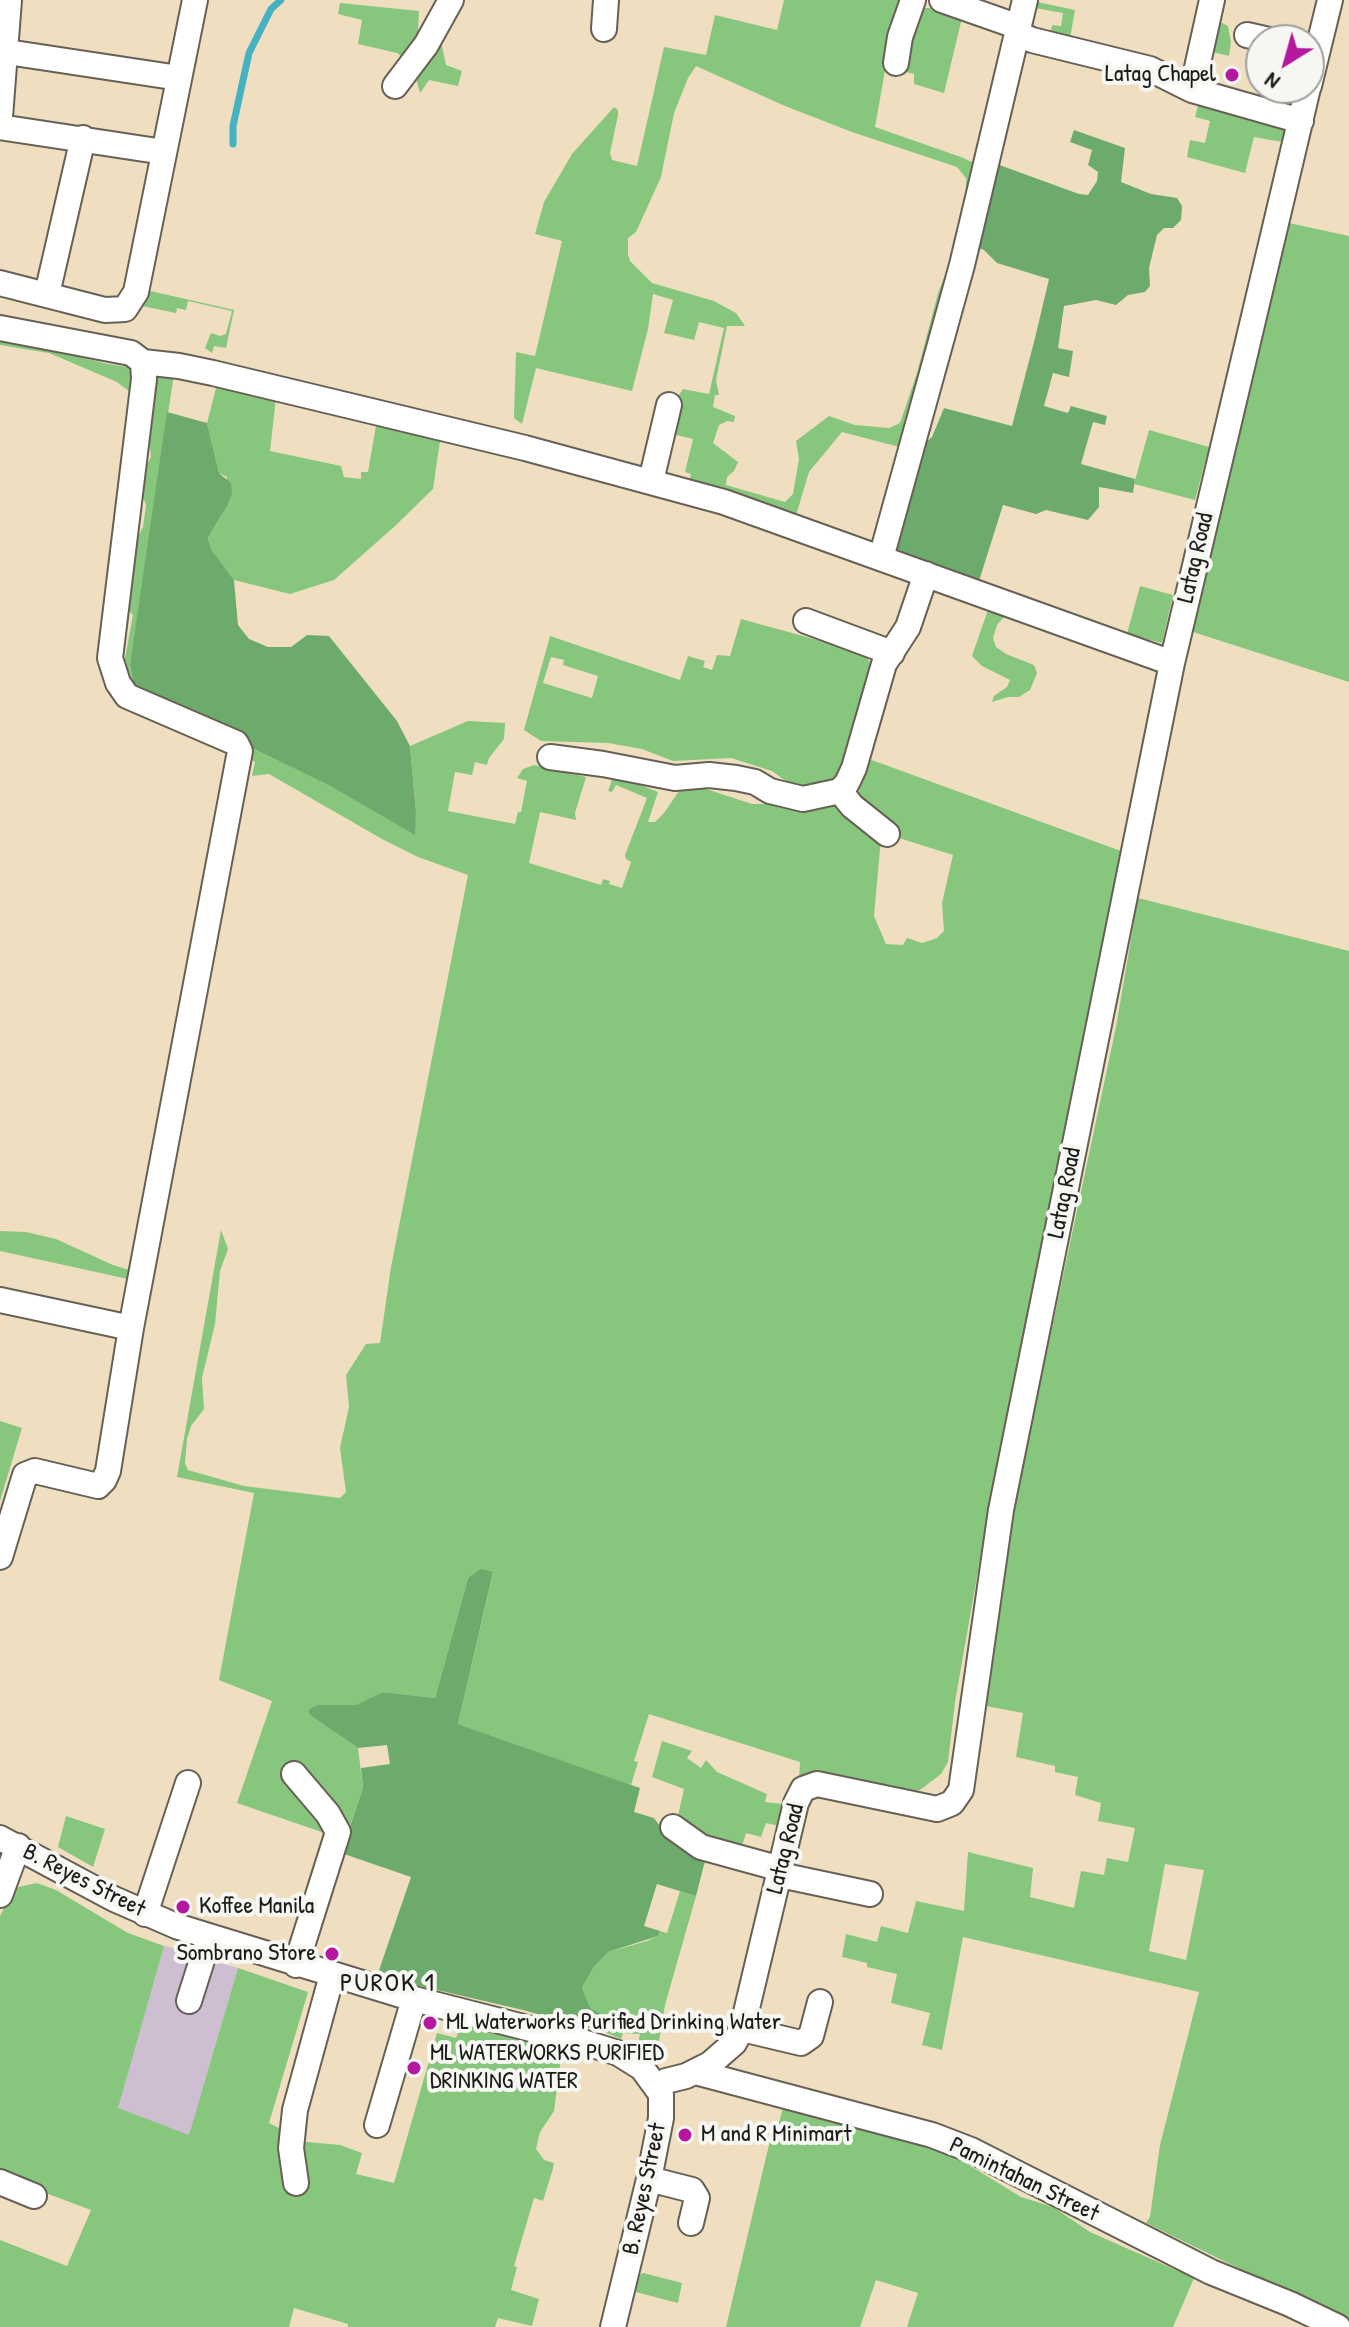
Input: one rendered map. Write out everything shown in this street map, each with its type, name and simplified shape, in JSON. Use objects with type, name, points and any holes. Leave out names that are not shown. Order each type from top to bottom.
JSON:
[{"type":"street","points":[[0,117],[9,0]]},
{"type":"street","points":[[0,283],[105,310],[125,309],[136,292],[195,0]]},
{"type":"street","points":[[395,86],[426,45],[451,0]]},
{"type":"street","points":[[604,29],[606,0]]},
{"type":"street","points":[[896,63],[900,37],[913,0]]},
{"type":"street","points":[[942,0],[1007,20],[1032,40],[1150,69],[1192,90],[1301,121]]},
{"type":"street","points":[[881,558],[962,265],[1025,0]]},
{"type":"street","points":[[1192,90],[1212,0]]},
{"type":"street","name":"Latag Road","points":[[1322,24],[1330,0]]},
{"type":"street","points":[[7,52],[179,78]]},
{"type":"street","name":"Latag Road","points":[[658,2087],[666,2081],[695,2072],[722,2056],[742,2029],[796,1803],[803,1789],[817,1784],[937,1809],[952,1803],[961,1790],[1001,1510],[1172,663],[1305,104]]},
{"type":"street","points":[[0,127],[164,152]]},
{"type":"street","points":[[47,294],[83,138]]},
{"type":"street","points":[[0,328],[131,353],[143,362],[213,373],[651,481],[724,502],[1172,663]]},
{"type":"street","points":[[0,1557],[21,1484],[29,1472],[43,1472],[98,1486],[104,1480],[240,751],[236,743],[127,696],[118,683],[110,658],[144,379],[143,362]]},
{"type":"street","points":[[651,481],[669,405]]},
{"type":"street","points":[[550,757],[675,778],[709,775],[736,778],[803,799],[840,791],[854,768],[884,664],[908,627],[926,574]]},
{"type":"street","points":[[806,621],[892,653]]},
{"type":"street","points":[[840,791],[852,806],[887,834]]},
{"type":"street","points":[[0,1300],[131,1328]]},
{"type":"street","points":[[294,1774],[328,1814],[338,1832],[296,1965]]},
{"type":"street","points":[[145,1914],[188,1783]]},
{"type":"street","points":[[673,1827],[701,1847],[781,1872],[870,1894]]},
{"type":"street","points":[[0,1895],[9,1842]]},
{"type":"street","name":"B. Reyes Street","points":[[9,1842],[145,1914],[209,1938],[414,1999],[618,2053],[642,2068],[658,2087],[662,2106],[649,2179],[613,2327]]},
{"type":"street","points":[[189,2001],[209,1938]]},
{"type":"street","points":[[296,2183],[291,2148],[295,2110],[332,1975]]},
{"type":"street","points":[[377,2125],[414,1999]]},
{"type":"street","points":[[742,2029],[801,2043],[811,2036],[820,2002]]},
{"type":"street","name":"Pamintahan Street","points":[[695,2072],[932,2135],[958,2145],[1211,2272],[1338,2327]]},
{"type":"street","points":[[649,2179],[692,2190],[697,2198],[691,2223]]},
{"type":"street","points":[[0,2182],[34,2196]]},
{"type":"shaded area","points":[[164,1946],[190,1952],[190,1960],[210,1966],[214,1961],[238,1968],[168,2208],[93,2190]]},
{"type":"green space","points":[[784,0],[906,0],[889,48],[875,127],[961,157],[974,163],[979,171],[907,449],[842,432],[809,472],[794,522],[726,495],[688,485],[691,474],[685,472],[693,439],[668,433],[675,401],[683,389],[709,394],[724,328],[699,322],[694,340],[664,333],[673,300],[653,294],[648,329],[632,391],[536,368],[522,424],[514,418],[516,352],[535,356],[562,241],[535,234],[544,202],[572,154],[614,107],[618,115],[610,153],[612,160],[637,166],[664,47],[706,55],[715,15],[777,30]],"holes":[[[696,66],[785,106],[957,167],[966,178],[966,198],[956,248],[938,293],[900,423],[889,428],[855,425],[829,416],[796,441],[799,459],[793,494],[785,502],[726,485],[727,477],[738,462],[713,443],[719,425],[734,422],[735,416],[713,407],[715,395],[719,395],[716,380],[727,326],[745,326],[736,313],[714,301],[652,283],[630,261],[628,254],[628,238],[636,232],[661,177],[674,113]]]},
{"type":"green space","points":[[1032,1],[1075,10],[1070,38],[1050,37],[1052,25],[1061,26],[1063,13],[1035,8],[1034,22],[1028,23]]},
{"type":"green space","points":[[340,3],[419,11],[418,29],[422,38],[405,59],[397,53],[358,44],[362,20],[338,14]]},
{"type":"green space","points":[[923,8],[962,18],[944,93],[914,84],[914,74],[903,71],[918,13]]},
{"type":"green space","points":[[1215,19],[1228,26],[1231,42],[1229,56],[1208,51]]},
{"type":"green space","points":[[441,42],[446,65],[462,71],[458,86],[429,80],[420,93],[416,78],[421,64]]},
{"type":"green space","points":[[1199,102],[1286,122],[1282,142],[1254,137],[1245,173],[1187,157],[1190,140],[1205,143],[1210,121],[1195,117]]},
{"type":"green space","points":[[1074,130],[1125,148],[1121,182],[1151,194],[1177,198],[1182,206],[1181,220],[1173,228],[1164,228],[1157,235],[1149,268],[1150,286],[1145,292],[1128,295],[1116,305],[1096,300],[1064,306],[1058,348],[1073,351],[1069,377],[1053,373],[1044,406],[1068,413],[1071,406],[1107,416],[1105,425],[1093,422],[1081,464],[1135,479],[1133,493],[1099,487],[1099,507],[1088,520],[1046,510],[1036,514],[1003,505],[979,581],[900,553],[896,548],[922,446],[932,437],[944,408],[1012,426],[1035,338],[1049,279],[997,263],[984,250],[974,246],[994,163],[1088,195],[1097,181],[1098,172],[1088,165],[1092,150],[1070,142]]},
{"type":"green space","points":[[1289,223],[1349,236],[1349,682],[1193,632]]},
{"type":"green space","points":[[146,290],[234,310],[226,348],[214,346],[212,353],[205,348],[211,333],[226,334],[232,311],[188,301],[186,310],[177,308],[176,313],[142,306]]},
{"type":"green space","points":[[0,338],[108,364],[174,374],[130,664],[134,687],[182,714],[330,786],[414,834],[416,812],[410,746],[468,721],[505,723],[504,739],[487,765],[475,762],[472,775],[455,772],[448,811],[515,824],[518,812],[521,812],[527,781],[517,778],[523,769],[534,765],[586,777],[575,813],[576,820],[540,812],[529,863],[601,885],[603,879],[622,888],[631,862],[625,855],[647,798],[616,785],[612,792],[608,791],[614,775],[658,792],[648,822],[655,822],[664,813],[681,788],[697,786],[752,804],[835,804],[843,807],[881,838],[874,916],[886,944],[903,945],[907,938],[922,943],[937,938],[944,931],[942,903],[953,855],[899,838],[885,817],[866,805],[858,795],[869,759],[1121,851],[989,1508],[955,1702],[948,1762],[941,1774],[920,1790],[909,1791],[821,1773],[799,1781],[800,1762],[649,1714],[634,1761],[638,1762],[631,1785],[458,1724],[493,1573],[468,1578],[435,1698],[383,1692],[356,1706],[317,1705],[309,1709],[311,1716],[358,1748],[363,1788],[345,1840],[237,1803],[272,1701],[219,1680],[254,1493],[177,1477],[221,1230],[228,1249],[220,1271],[215,1324],[202,1378],[204,1409],[191,1426],[187,1439],[185,1463],[188,1470],[244,1486],[340,1498],[346,1492],[340,1448],[349,1407],[346,1375],[366,1344],[380,1343],[391,1267],[468,875],[418,857],[382,839],[269,774],[252,776],[255,762],[211,736],[121,703],[115,666],[125,658],[133,615],[126,608],[121,550],[137,539],[143,527],[146,505],[141,492],[141,476],[151,457],[145,396],[130,392],[117,382],[49,353],[0,345]]},
{"type":"green space","points":[[217,384],[276,397],[270,451],[341,466],[344,477],[361,479],[361,472],[368,472],[377,420],[441,434],[433,489],[334,580],[290,594],[234,580],[211,549],[208,538],[222,515],[227,477],[219,473],[207,423]]},
{"type":"green space","points":[[167,412],[207,423],[219,473],[231,483],[232,494],[227,506],[208,538],[211,549],[234,580],[238,625],[249,639],[268,647],[291,647],[307,635],[329,636],[397,721],[410,746],[415,835],[330,786],[182,714],[134,687],[130,664]]},
{"type":"green space","points":[[1149,430],[1209,447],[1195,500],[1134,484]]},
{"type":"green space","points":[[1140,586],[1173,595],[1162,643],[1127,634]]},
{"type":"green space","points":[[989,607],[1010,610],[997,625],[993,638],[996,647],[1034,665],[1037,673],[1030,690],[1019,697],[992,702],[1010,680],[982,666],[972,656]]},
{"type":"green space","points":[[741,619],[861,652],[870,662],[851,756],[835,781],[806,787],[790,784],[772,771],[731,758],[673,761],[642,749],[608,743],[541,741],[524,730],[550,636],[680,680],[688,656],[705,661],[703,667],[712,670],[717,655],[730,656]],"holes":[[[551,657],[564,660],[563,665],[598,676],[592,698],[543,683]]]},
{"type":"green space","points":[[1138,898],[1349,951],[1349,2322],[1146,2223],[1150,2217],[1160,2145],[1199,1992],[963,1937],[942,2050],[922,2045],[930,2013],[891,2003],[897,1974],[842,1957],[846,1934],[877,1942],[881,1926],[908,1933],[916,1901],[964,1911],[968,1852],[1033,1868],[1030,1897],[1074,1908],[1081,1871],[1104,1875],[1107,1858],[1128,1862],[1135,1828],[1098,1821],[1101,1803],[1075,1795],[1078,1777],[1055,1772],[1055,1766],[1016,1757],[1023,1713],[986,1706],[1014,1507],[1116,1027]],"holes":[[[1165,1864],[1204,1870],[1186,1960],[1149,1951]]]},
{"type":"green space","points":[[0,1231],[26,1232],[56,1239],[129,1270],[128,1279],[0,1251]]},
{"type":"green space","points":[[0,1421],[22,1428],[0,1501]]},
{"type":"green space","points":[[481,1569],[493,1572],[458,1724],[640,1788],[634,1812],[654,1818],[667,1836],[706,1857],[696,1896],[657,1884],[644,1926],[660,1931],[658,1936],[608,1952],[593,1968],[582,1988],[591,2009],[600,2013],[609,2026],[607,2033],[377,1976],[411,1877],[341,1853],[363,1788],[361,1768],[390,1764],[387,1745],[358,1748],[311,1716],[309,1709],[317,1705],[356,1705],[383,1692],[435,1698],[468,1578]]},
{"type":"green space","points":[[662,1741],[692,1751],[687,1758],[701,1768],[706,1760],[717,1772],[767,1794],[765,1802],[783,1804],[780,1826],[766,1823],[761,1837],[746,1833],[740,1852],[715,1846],[681,1823],[678,1816],[684,1789],[652,1777]]},
{"type":"green space","points":[[66,1816],[105,1829],[93,1867],[58,1847]]},
{"type":"green space","points":[[37,1883],[56,1890],[128,1933],[164,1946],[118,2108],[189,2135],[238,1968],[308,1992],[269,2123],[307,2142],[340,2145],[362,2153],[356,2174],[394,2183],[437,2033],[456,2038],[461,2024],[562,2049],[554,2111],[540,2132],[536,2149],[544,2160],[554,2163],[543,2201],[534,2198],[514,2266],[517,2267],[511,2290],[539,2299],[532,2326],[498,2318],[495,2327],[348,2327],[348,2324],[294,2308],[289,2327],[0,2327],[0,2240],[67,2266],[91,2210],[0,2176],[0,1916],[14,1888]]},
{"type":"green space","points":[[680,1891],[696,1896],[665,2005],[658,2047],[651,2057],[637,2048],[640,2034],[623,2033],[621,2039],[607,2033],[609,2026],[591,2009],[582,1988],[593,1968],[608,1952],[647,1941],[658,1936],[660,1931],[667,1933]]},
{"type":"green space","points":[[783,2108],[946,2151],[1021,2197],[1053,2207],[1090,2232],[1194,2278],[1173,2327],[907,2327],[918,2293],[876,2280],[860,2327],[726,2327],[770,2141],[774,2141]]},
{"type":"green space","points":[[643,2273],[682,2283],[678,2303],[636,2292]]},
{"type":"waterway","points":[[233,144],[233,126],[249,53],[271,9],[281,0]]},
{"type":"place","name":"Latag Chapel","points":[[1232,75]]},
{"type":"place","name":"Koffee Manila","points":[[183,1907]]},
{"type":"place","name":"Sombrano Store","points":[[332,1954]]},
{"type":"place","name":"ML Waterworks Purified Drinking Water","points":[[430,2023]]},
{"type":"place","name":"ML WATERWORKS PURIFIED DRINKING WATER","points":[[414,2068]]},
{"type":"place","name":"M and R Minimart","points":[[685,2135]]},
{"type":"district","name":"PUROK 1","points":[[388,1984]]}]
